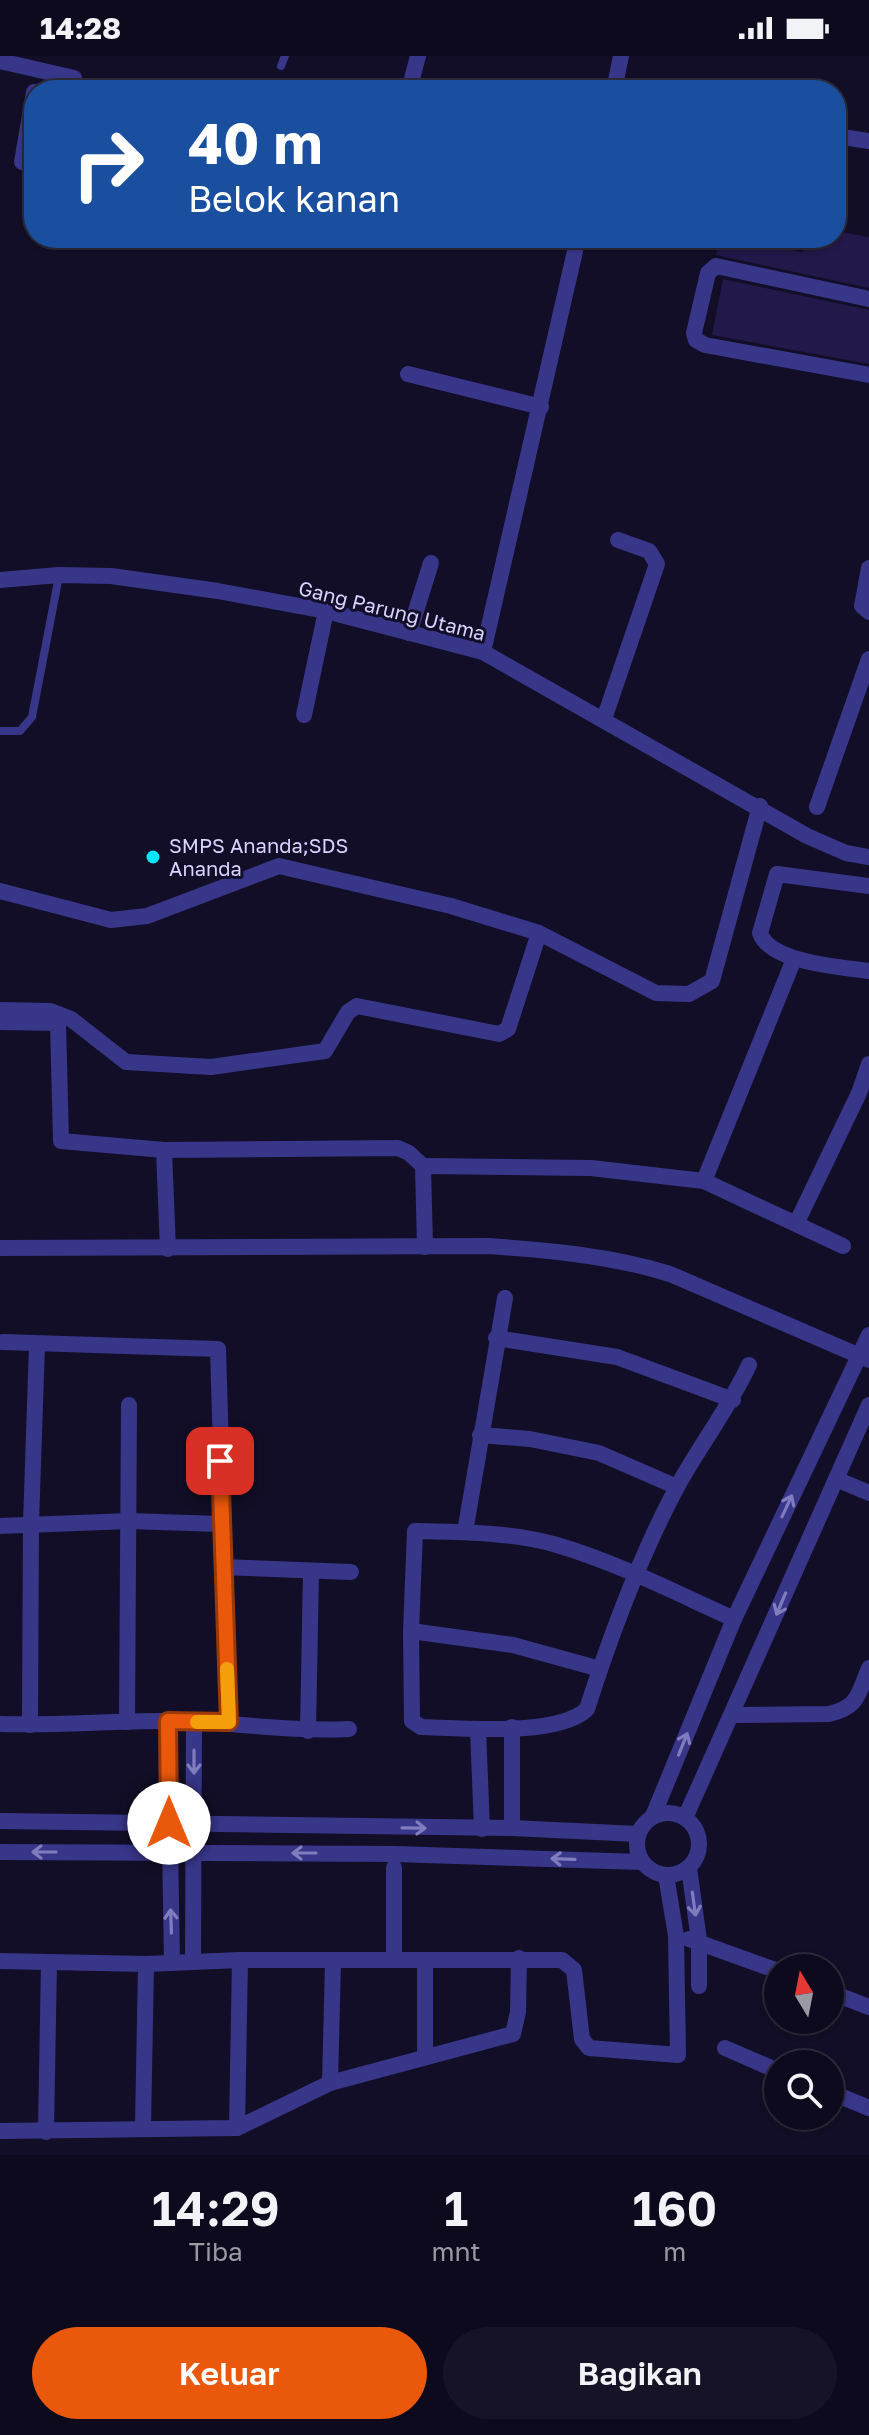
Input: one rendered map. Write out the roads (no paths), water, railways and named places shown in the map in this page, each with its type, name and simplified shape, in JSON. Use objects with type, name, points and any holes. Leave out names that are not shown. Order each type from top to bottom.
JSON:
[{"type":"street","points":[[412,80],[418,56]]},
{"type":"street","points":[[616,80],[621,56]]},
{"type":"street","points":[[0,61],[74,78]]},
{"type":"street","points":[[37,80],[39,71]]},
{"type":"street","points":[[846,138],[869,141]]},
{"type":"street","points":[[22,162],[24,150]]},
{"type":"street","points":[[483,652],[576,248]]},
{"type":"street","points":[[869,299],[716,266],[708,273],[694,333],[696,340],[705,345],[869,375]]},
{"type":"street","points":[[408,374],[541,407]]},
{"type":"street","points":[[604,719],[657,564],[649,551],[618,540]]},
{"type":"street","points":[[409,633],[431,563]]},
{"type":"street","points":[[869,568],[862,600],[862,606],[869,612]]},
{"type":"street","name":"Gang Parung Utama","points":[[0,580],[59,575],[111,576],[326,611],[483,652],[760,806],[807,836],[846,853],[869,857]]},
{"type":"street","points":[[304,715],[326,611]]},
{"type":"street","points":[[817,807],[869,659]]},
{"type":"street","points":[[0,891],[111,920],[147,916],[279,866],[451,906],[539,933],[656,993],[675,996],[702,989],[712,981],[760,806]]},
{"type":"street","points":[[869,886],[777,874],[760,933],[765,942],[794,959],[869,971]]},
{"type":"street","points":[[0,1010],[50,1011],[71,1019],[126,1062],[211,1067],[325,1051],[348,1012],[357,1006],[499,1034],[508,1029],[539,933]]},
{"type":"street","points":[[704,1181],[794,959]]},
{"type":"street","points":[[0,1022],[58,1023],[61,1141],[164,1150],[398,1148],[423,1166],[591,1168],[704,1181],[843,1246]]},
{"type":"street","points":[[797,1222],[864,1095],[869,1064]]},
{"type":"street","points":[[164,1150],[168,1249]]},
{"type":"street","points":[[423,1166],[425,1247]]},
{"type":"street","points":[[0,1248],[531,1249],[639,1264],[710,1289],[864,1357]]},
{"type":"street","points":[[465,1532],[505,1298]]},
{"type":"street","points":[[689,1868],[666,1875],[652,1871],[641,1862],[637,1848],[638,1834],[653,1816],[734,1619],[864,1357],[869,1335]]},
{"type":"street","points":[[496,1338],[617,1357],[733,1400]]},
{"type":"street","points":[[3,1342],[218,1349],[220,1524],[229,1722]]},
{"type":"street","points":[[30,1725],[31,1523],[37,1345]]},
{"type":"street","points":[[734,1619],[637,1575],[553,1544],[465,1532],[415,1531],[411,1631],[412,1721],[421,1727],[512,1727],[567,1721],[587,1709],[637,1575],[677,1487],[733,1400],[749,1365]]},
{"type":"street","points":[[127,1722],[129,1405]]},
{"type":"street","points":[[685,1818],[869,1405]]},
{"type":"street","points":[[480,1435],[530,1439],[599,1453],[677,1487]]},
{"type":"street","points":[[836,1479],[869,1493]]},
{"type":"street","points":[[0,1526],[129,1521],[220,1524]]},
{"type":"street","points":[[222,1567],[351,1572]]},
{"type":"street","points":[[308,1731],[311,1572]]},
{"type":"street","points":[[411,1631],[513,1645],[600,1669]]},
{"type":"street","points":[[733,1715],[829,1714],[842,1711],[854,1704],[869,1668]]},
{"type":"street","points":[[168,1721],[172,1963]]},
{"type":"street","points":[[1,1724],[168,1721],[229,1722],[308,1731],[349,1729]]},
{"type":"street","points":[[193,1961],[194,1722]]},
{"type":"street","points":[[512,1727],[512,1828]]},
{"type":"street","points":[[478,1729],[482,1829]]},
{"type":"street","points":[[653,1816],[669,1813],[685,1818],[697,1832],[699,1851],[689,1868],[699,1940],[699,1986]]},
{"type":"street","points":[[0,1821],[512,1828],[638,1834]]},
{"type":"street","points":[[0,1852],[394,1854],[641,1862]]},
{"type":"street","points":[[394,1868],[394,1959]]},
{"type":"street","points":[[0,1961],[146,1964],[240,1960],[333,1962],[519,1958],[570,1963],[575,1975],[582,2039],[589,2048],[678,2055],[676,1936],[666,1875]]},
{"type":"street","points":[[676,1936],[699,1940],[764,1966]]},
{"type":"street","points":[[0,2131],[237,2128],[330,2083],[513,2034],[518,2012],[519,1958]]},
{"type":"street","points":[[237,2128],[240,1960]]},
{"type":"street","points":[[425,1960],[425,2057]]},
{"type":"street","points":[[46,2132],[49,1962]]},
{"type":"street","points":[[330,2083],[333,1962]]},
{"type":"street","points":[[143,2127],[146,1964]]},
{"type":"street","points":[[844,1997],[869,2007]]},
{"type":"street","points":[[725,2048],[764,2065]]},
{"type":"street","points":[[844,2098],[869,2108]]},
{"type":"lane","points":[[281,66],[285,56]]},
{"type":"lane","points":[[0,731],[20,731],[32,717],[59,575]]},
{"type":"place","name":"SMPS Ananda;SDS Ananda","points":[[153,857]]}]
